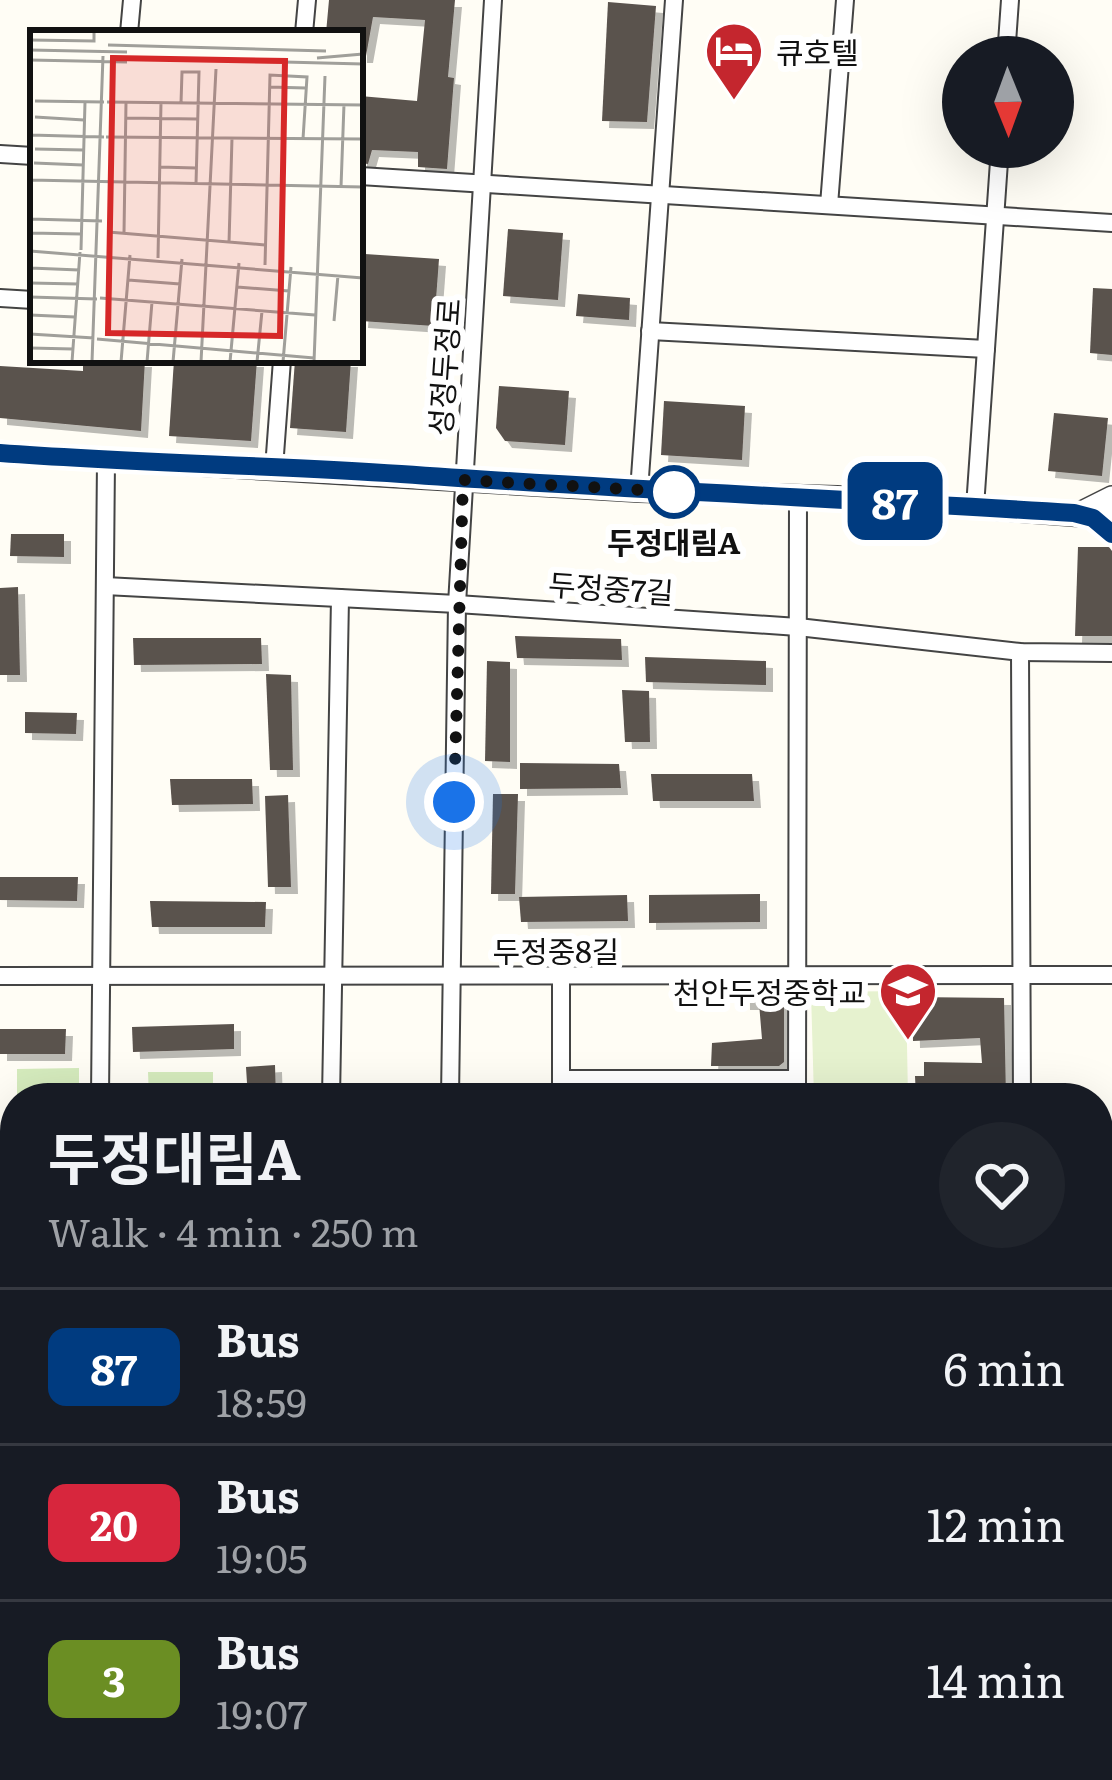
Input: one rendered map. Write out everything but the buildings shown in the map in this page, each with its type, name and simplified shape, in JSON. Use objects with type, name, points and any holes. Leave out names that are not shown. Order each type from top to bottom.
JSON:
[{"type":"street","points":[[129,30],[132,0]]},
{"type":"street","points":[[304,30],[307,0]]},
{"type":"street","name":"성정두정로","points":[[450,1083],[457,604],[493,0]]},
{"type":"street","points":[[639,491],[674,0]]},
{"type":"street","points":[[829,206],[844,0]]},
{"type":"street","points":[[1007,36],[1010,0]]},
{"type":"street","points":[[0,154],[30,156]]},
{"type":"street","points":[[975,507],[998,168]]},
{"type":"street","points":[[363,176],[1112,223]]},
{"type":"street","points":[[0,298],[30,300]]},
{"type":"street","points":[[650,331],[986,349]]},
{"type":"street","points":[[274,468],[282,363]]},
{"type":"street","points":[[0,453],[798,496],[1112,518]]},
{"type":"street","points":[[100,1083],[106,461]]},
{"type":"street","points":[[797,1083],[798,496]]},
{"type":"street","points":[[1079,514],[1112,497]]},
{"type":"street","points":[[1079,514],[1093,518],[1112,534]]},
{"type":"street","name":"두정중7길","points":[[105,586],[457,604],[798,627],[1020,652],[1112,653]]},
{"type":"street","points":[[332,1083],[340,598]]},
{"type":"street","points":[[1020,652],[1022,1083]]},
{"type":"street","name":"두정중8길","points":[[0,976],[1112,975]]},
{"type":"street","points":[[561,977],[561,1083]]},
{"type":"street","points":[[561,1078],[797,1078]]},
{"type":"green space","points":[[906,991],[908,1083],[814,1083],[811,992]]},
{"type":"green space","points":[[79,1068],[79,1083],[17,1083],[17,1069]]},
{"type":"green space","points":[[148,1072],[213,1072],[213,1083],[148,1083]]},
{"type":"bus line","name":"87","points":[[0,453],[1074,513],[1093,518],[1112,534]]},
{"type":"place","name":"큐호텔","points":[[734,102]]},
{"type":"place","name":"두정대림A","points":[[674,492]]},
{"type":"place","name":"천안두정중학교","points":[[908,1042]]},
{"type":"route","points":[[454,802],[463,480],[679,492],[674,492]]}]
